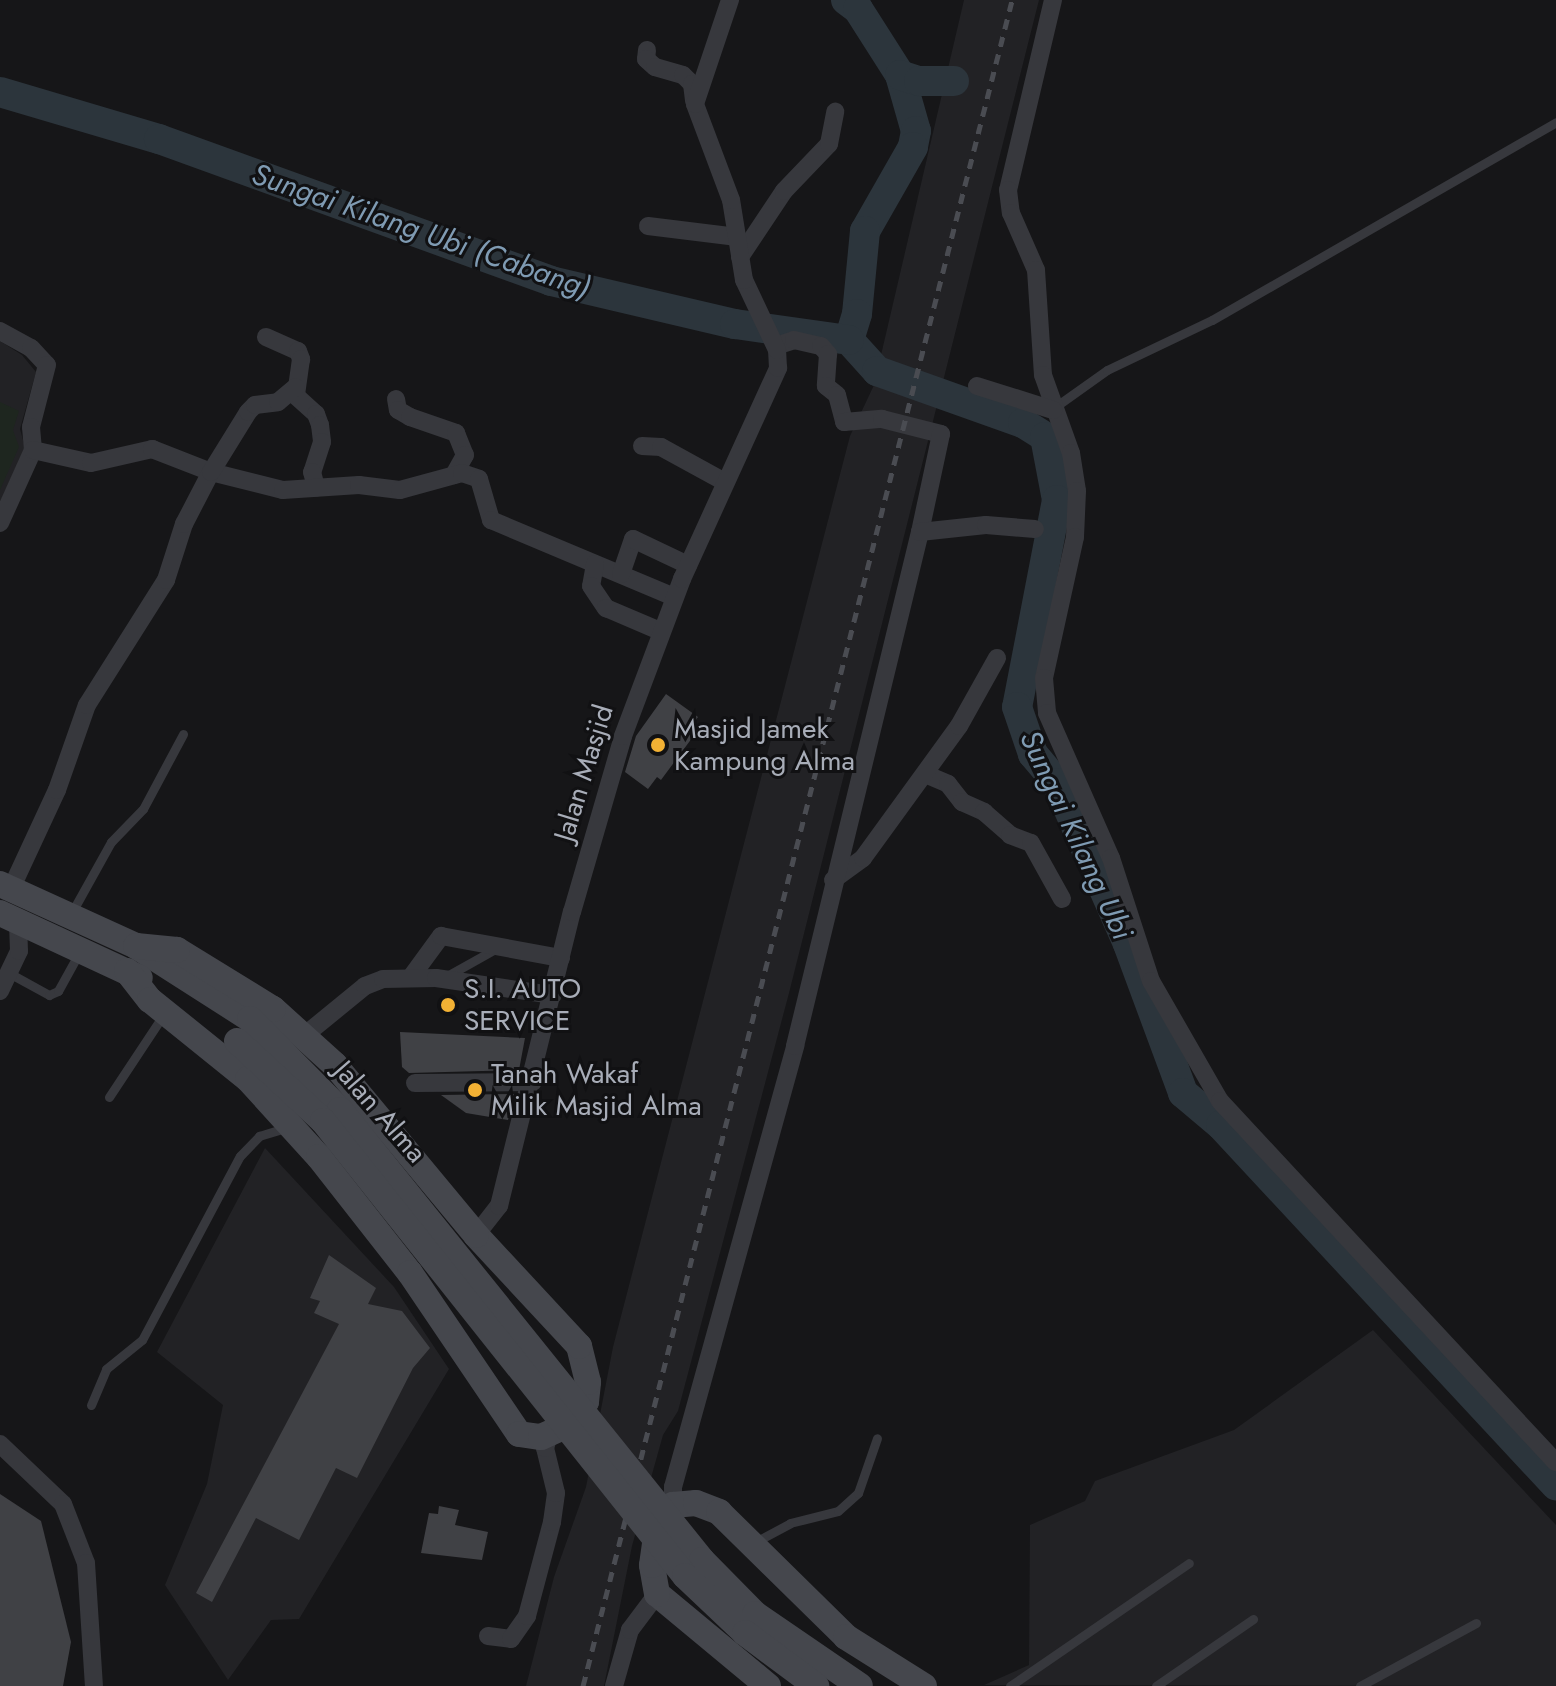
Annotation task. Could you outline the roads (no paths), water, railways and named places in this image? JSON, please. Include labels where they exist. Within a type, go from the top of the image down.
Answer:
[{"type":"main road","name":"Jalan Alma","points":[[6,887],[136,946],[340,1110],[630,1477],[755,1614],[818,1662],[860,1686]]},
{"type":"main road","name":"Jalan Alma","points":[[9,917],[127,971],[244,1030],[323,1121],[622,1503],[685,1576],[745,1633],[816,1686]]},
{"type":"main road","points":[[127,971],[166,1011],[210,1044],[293,1127],[410,1273],[519,1434],[549,1435],[570,1424],[586,1402],[587,1363],[579,1346],[476,1235],[409,1149],[305,1035],[177,950],[136,946]]},
{"type":"main road","points":[[768,1686],[657,1594],[652,1565],[657,1531],[673,1505],[696,1503],[719,1512],[846,1637],[924,1686]]},
{"type":"street","points":[[695,104],[730,0]]},
{"type":"street","points":[[1053,0],[1008,190],[1011,213],[1036,270],[1043,375],[1053,410],[1071,453],[1077,491],[1075,537],[1044,696],[1111,858],[1151,981],[1220,1101],[1556,1462]]},
{"type":"street","points":[[647,50],[646,59],[655,67],[683,75],[692,84],[695,104],[731,200],[740,257],[758,311],[775,343],[794,340],[821,346],[828,354],[826,386],[837,395],[844,422],[882,419],[941,434],[795,1046],[673,1487],[673,1505]]},
{"type":"street","points":[[740,257],[784,191],[829,144],[835,112]]},
{"type":"street","points":[[648,226],[737,237]]},
{"type":"street","points":[[0,331],[31,348],[47,365],[31,427],[33,450],[0,523]]},
{"type":"street","points":[[266,337],[298,351],[296,396],[316,414],[320,425],[322,442],[312,472],[316,487]]},
{"type":"street","name":"Jalan Masjid","points":[[476,1235],[499,1206],[605,792],[660,631],[778,368],[775,343]]},
{"type":"street","points":[[977,386],[1053,410]]},
{"type":"street","points":[[6,887],[57,790],[87,705],[166,580],[184,524],[211,472],[255,405],[278,402],[296,387]]},
{"type":"street","points":[[396,399],[398,410],[410,417],[456,433],[465,455],[454,475]]},
{"type":"street","points":[[642,446],[661,447],[725,482]]},
{"type":"street","points":[[33,450],[91,463],[152,449],[211,472],[283,490],[316,487],[400,490],[454,475],[479,479],[491,520],[674,597]]},
{"type":"street","points":[[920,532],[986,525],[1035,529]]},
{"type":"street","points":[[621,574],[633,539],[688,565]]},
{"type":"street","points":[[595,564],[591,586],[606,608],[660,631]]},
{"type":"street","points":[[833,880],[863,858],[987,683],[997,658]]},
{"type":"street","points":[[925,774],[948,784],[962,802],[984,812],[1010,835],[1031,843],[1062,899]]},
{"type":"street","points":[[0,991],[19,951],[9,917]]},
{"type":"street","points":[[411,977],[441,936],[561,958]]},
{"type":"street","points":[[305,1035],[365,986],[411,977],[441,978],[553,995]]},
{"type":"street","points":[[415,1083],[533,1082]]},
{"type":"street","points":[[488,1636],[511,1639],[527,1616],[552,1522],[556,1493],[545,1448],[549,1435]]},
{"type":"street","points":[[0,1444],[63,1504],[86,1563],[94,1686]]},
{"type":"street","points":[[614,1686],[630,1630],[657,1594]]},
{"type":"lane","points":[[1053,410],[1064,396],[1107,370],[1212,320],[1556,122]]},
{"type":"lane","points":[[70,915],[111,842],[143,809],[183,734]]},
{"type":"lane","points":[[441,978],[464,970],[499,946]]},
{"type":"lane","points":[[9,973],[49,995],[58,991],[81,950]]},
{"type":"lane","points":[[109,1097],[166,1011]]},
{"type":"lane","points":[[91,1405],[106,1369],[142,1340],[240,1156],[259,1136],[293,1127]]},
{"type":"lane","points":[[752,1544],[790,1523],[838,1511],[858,1493],[877,1438]]},
{"type":"lane","points":[[1010,1686],[1189,1563]]},
{"type":"lane","points":[[1156,1686],[1253,1619]]},
{"type":"lane","points":[[1360,1686],[1476,1623]]},
{"type":"waterway","name":"Sungai Kilang Ubi","points":[[846,0],[858,9],[900,75],[916,131],[913,147],[865,231],[857,314],[849,340],[877,371],[1023,423],[1045,437],[1057,500],[1017,707],[1033,754],[1057,783],[1128,944],[1183,1093],[1221,1125],[1556,1485]]},
{"type":"waterway","points":[[900,75],[919,81],[954,81]]},
{"type":"waterway","name":"Sungai Kilang Ubi (Cabang)","points":[[0,92],[159,139],[551,281],[735,324],[849,340]]},
{"type":"railway","points":[[583,1686],[1012,0]]},
{"type":"place","name":"Masjid Jamek Kampung Alma","points":[[658,745]]},
{"type":"place","name":"S.I. AUTO SERVICE","points":[[448,1005]]},
{"type":"place","name":"Tanah Wakaf Milik Masjid Alma","points":[[475,1090]]}]
